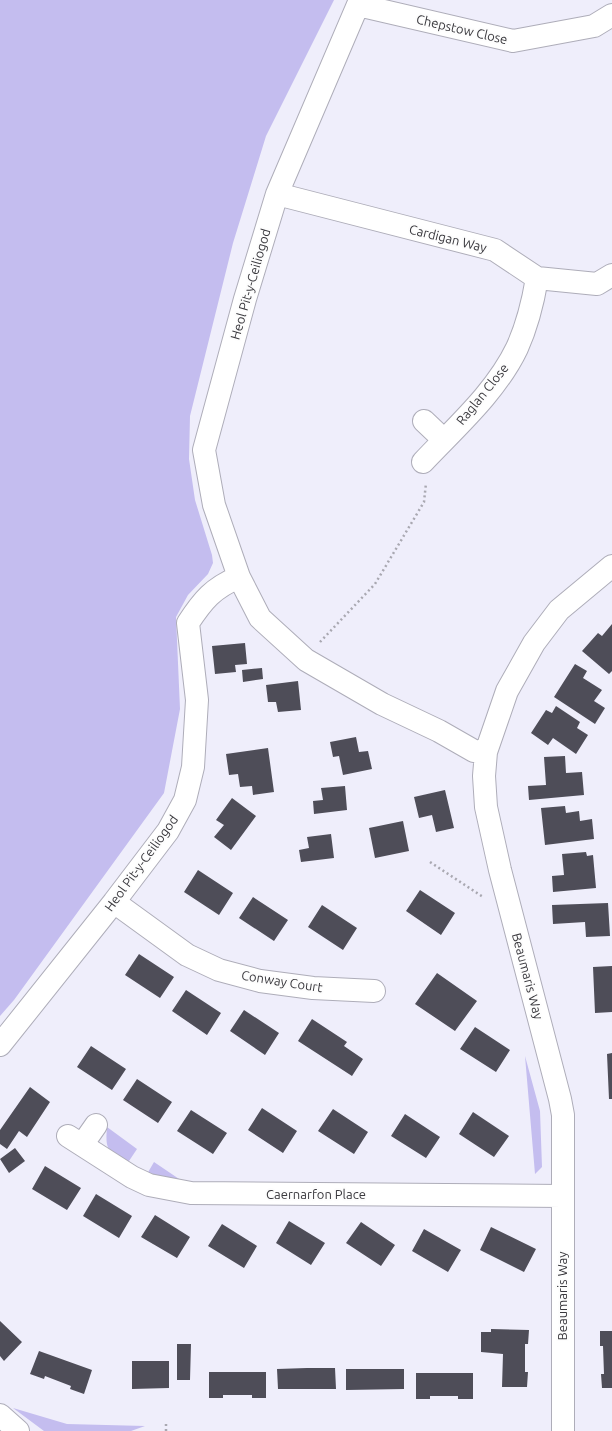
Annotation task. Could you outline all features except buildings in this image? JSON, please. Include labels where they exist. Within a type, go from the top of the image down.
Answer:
[{"type":"street","name":"Chepstow Close","points":[[359,3],[513,41],[594,26],[612,15]]},
{"type":"street","name":"Heol Pit-y-Ceiliogod","points":[[359,3],[276,194],[245,299],[204,450],[214,505],[239,577],[260,618],[306,660],[382,704],[439,731],[474,751],[486,752]]},
{"type":"street","name":"Cardigan Way","points":[[276,194],[495,250],[537,278],[597,284],[612,275]]},
{"type":"street","name":"Raglan Close","points":[[423,462],[478,404],[500,376],[516,349],[527,324],[537,278]]},
{"type":"street","points":[[424,421],[444,440]]},
{"type":"street","name":"Beaumaris Way","points":[[563,1431],[563,1115],[506,894],[486,807],[484,776],[486,752],[508,691],[534,643],[558,610],[612,566]]},
{"type":"street","name":"Heol Pit-y-Ceiliogod","points":[[0,1045],[114,902],[168,831],[185,800],[193,767],[197,700],[188,623],[202,602],[223,584],[239,577]]},
{"type":"street","name":"Conway Court","points":[[114,902],[187,955],[219,970],[260,981],[313,988],[374,991]]},
{"type":"street","name":"Caernarfon Place","points":[[96,1125],[75,1141],[132,1177],[149,1185],[191,1193],[562,1196]]},
{"type":"street","points":[[0,1415],[18,1431]]},
{"type":"path","points":[[306,660],[379,578],[424,502],[427,476],[423,462]]},
{"type":"path","points":[[430,862],[480,896],[487,898],[506,894]]},
{"type":"path","points":[[166,1422],[166,1431]]},
{"type":"shaded area","points":[[0,0],[334,0],[266,136],[233,243],[190,416],[189,459],[195,500],[212,555],[213,563],[208,574],[188,595],[176,617],[180,709],[164,793],[14,1000],[0,1016]]},
{"type":"shaded area","points":[[525,1056],[540,1111],[542,1167],[535,1174]]},
{"type":"shaded area","points":[[107,1127],[137,1149],[127,1164],[116,1156],[107,1146]]},
{"type":"shaded area","points":[[154,1162],[185,1183],[147,1174]]},
{"type":"shaded area","points":[[13,1408],[67,1424],[145,1426],[131,1431],[44,1431]]}]
